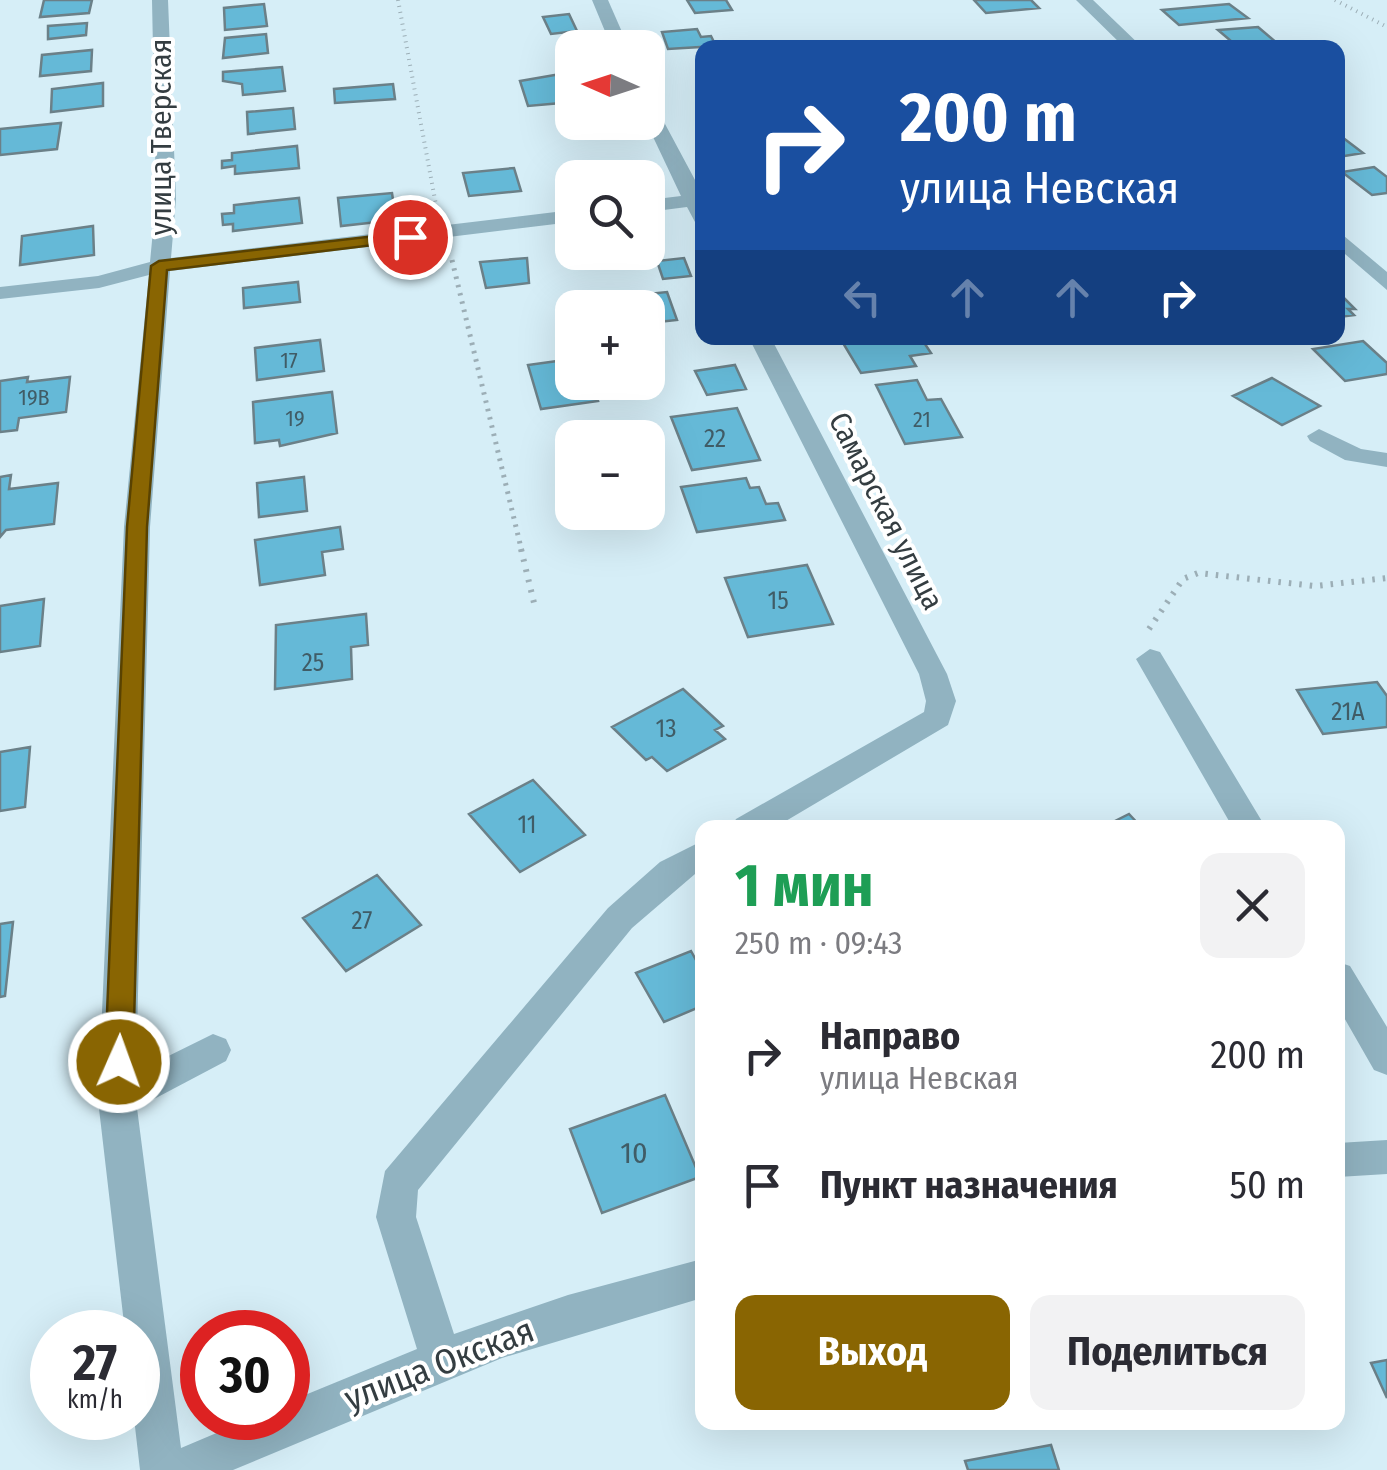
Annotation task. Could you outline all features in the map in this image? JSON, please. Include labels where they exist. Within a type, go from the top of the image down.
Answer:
[{"type":"street","name":"улица Тверская","points":[[160,0],[166,199],[137,527],[117,1100],[162,1470]]},
{"type":"street","points":[[600,0],[613,30]]},
{"type":"street","points":[[1084,0],[1127,40]]},
{"type":"street","points":[[664,140],[695,198]]},
{"type":"street","points":[[665,206],[695,206]]},
{"type":"street","points":[[0,293],[99,282],[159,266],[555,218]]},
{"type":"street","points":[[1345,244],[1387,284]]},
{"type":"street","name":"Самарская улица","points":[[761,820],[938,718],[942,701],[932,674],[764,345]]},
{"type":"street","points":[[1319,436],[1360,458],[1387,460]]},
{"type":"street","points":[[1150,659],[1245,820]]},
{"type":"street","points":[[442,1358],[396,1217],[399,1184],[620,918],[672,871],[695,857]]},
{"type":"street","points":[[1345,988],[1387,1059]]},
{"type":"street","points":[[117,1100],[213,1050]]},
{"type":"street","points":[[1345,1160],[1387,1158]]},
{"type":"street","name":"улица Окская","points":[[182,1470],[442,1358],[614,1298],[695,1280]]},
{"type":"path","points":[[398,0],[433,197],[446,233],[535,607]]},
{"type":"path","points":[[1334,0],[1387,27]]},
{"type":"path","points":[[1150,659],[1149,628],[1189,576],[1212,572],[1329,586],[1387,578]]},
{"type":"building","points":[[44,0],[92,0],[89,13],[40,17]]},
{"type":"building","points":[[687,0],[726,0],[732,10],[695,13]]},
{"type":"building","points":[[974,0],[1031,0],[1039,8],[986,13]]},
{"type":"building","points":[[264,4],[267,26],[225,30],[224,8]]},
{"type":"building","points":[[1229,4],[1248,18],[1179,25],[1162,10]]},
{"type":"building","points":[[569,14],[577,30],[555,30],[551,34],[543,17]]},
{"type":"building","points":[[87,23],[86,35],[48,39],[48,26]]},
{"type":"building","points":[[1258,27],[1273,40],[1230,40],[1218,30]]},
{"type":"building","points":[[697,29],[701,37],[711,36],[713,40],[695,40],[695,47],[668,49],[665,32]]},
{"type":"building","points":[[266,34],[268,53],[223,58],[225,38]]},
{"type":"building","points":[[92,50],[91,71],[40,76],[42,55]]},
{"type":"building","points":[[282,67],[285,91],[243,95],[242,84],[223,81],[223,72]]},
{"type":"building","points":[[555,75],[555,104],[528,106],[520,81]]},
{"type":"building","points":[[103,83],[103,106],[51,112],[52,89]]},
{"type":"building","points":[[393,84],[395,99],[335,103],[334,89]]},
{"type":"building","points":[[293,108],[295,129],[248,134],[247,112]]},
{"type":"building","points":[[61,123],[57,149],[0,155],[0,129]]},
{"type":"building","points":[[1345,139],[1363,153],[1345,156]]},
{"type":"building","points":[[297,146],[299,168],[235,174],[235,166],[222,168],[222,161],[232,160],[232,153]]},
{"type":"building","points":[[1374,167],[1387,177],[1387,193],[1372,195],[1345,172]]},
{"type":"building","points":[[514,168],[521,191],[469,196],[463,173]]},
{"type":"building","points":[[392,193],[396,220],[341,226],[338,198]]},
{"type":"building","points":[[299,198],[302,223],[233,231],[233,224],[223,225],[222,214],[234,213],[234,205]]},
{"type":"building","points":[[93,226],[94,255],[20,265],[22,236]]},
{"type":"building","points":[[527,258],[529,283],[486,288],[480,262]]},
{"type":"building","points":[[684,258],[691,276],[663,279],[660,270],[665,270],[665,260]]},
{"type":"building","points":[[298,282],[300,302],[244,308],[243,288]]},
{"type":"building","points":[[667,292],[677,320],[665,321]]},
{"type":"building","points":[[1345,299],[1355,309],[1348,309],[1354,315],[1345,316]]},
{"type":"building","points":[[320,340],[324,371],[257,380],[255,348]]},
{"type":"building","points":[[1363,341],[1387,363],[1387,374],[1345,381],[1313,349]]},
{"type":"building","points":[[844,345],[926,345],[931,353],[910,356],[916,366],[861,373]]},
{"type":"building","points":[[555,361],[555,400],[598,401],[541,409],[528,365]]},
{"type":"building","points":[[735,365],[746,389],[707,395],[695,371]]},
{"type":"building","points":[[28,377],[27,382],[70,377],[66,412],[19,418],[17,430],[0,432],[0,381]]},
{"type":"building","points":[[1272,378],[1320,406],[1282,425],[1233,396]]},
{"type":"building","points":[[917,380],[927,400],[941,399],[962,437],[905,444],[876,385]]},
{"type":"building","points":[[332,392],[337,433],[280,446],[279,440],[255,443],[253,402]]},
{"type":"building","points":[[737,408],[760,460],[692,470],[671,417]]},
{"type":"building","points":[[11,475],[9,489],[58,483],[54,524],[6,530],[0,537],[0,477]]},
{"type":"building","points":[[304,477],[307,511],[259,517],[257,483]]},
{"type":"building","points":[[746,478],[750,488],[759,487],[766,504],[778,503],[785,520],[697,532],[681,487]]},
{"type":"building","points":[[340,527],[343,549],[322,552],[325,575],[260,585],[255,540]]},
{"type":"building","points":[[807,565],[833,624],[748,637],[725,578]]},
{"type":"building","points":[[44,599],[40,646],[0,652],[0,606]]},
{"type":"building","points":[[366,614],[368,645],[351,647],[352,679],[275,689],[276,625]]},
{"type":"building","points":[[1377,682],[1387,696],[1387,727],[1323,734],[1297,690]]},
{"type":"building","points":[[683,689],[723,726],[715,730],[725,739],[667,771],[652,757],[646,760],[612,727]]},
{"type":"building","points":[[30,747],[25,807],[0,811],[0,752]]},
{"type":"building","points":[[533,780],[585,835],[520,872],[469,814]]},
{"type":"building","points":[[377,875],[421,925],[346,971],[303,918]]},
{"type":"building","points":[[13,922],[5,996],[0,997],[0,924]]},
{"type":"building","points":[[691,951],[695,958],[695,1009],[664,1022],[636,973]]},
{"type":"building","points":[[665,1095],[695,1165],[695,1179],[602,1213],[570,1129]]},
{"type":"building","points":[[1387,1360],[1387,1398],[1371,1363]]},
{"type":"building","points":[[1051,1445],[1059,1470],[968,1470],[965,1461]]},
{"type":"route","points":[[119,1062],[137,527],[159,266],[410,237]]}]
